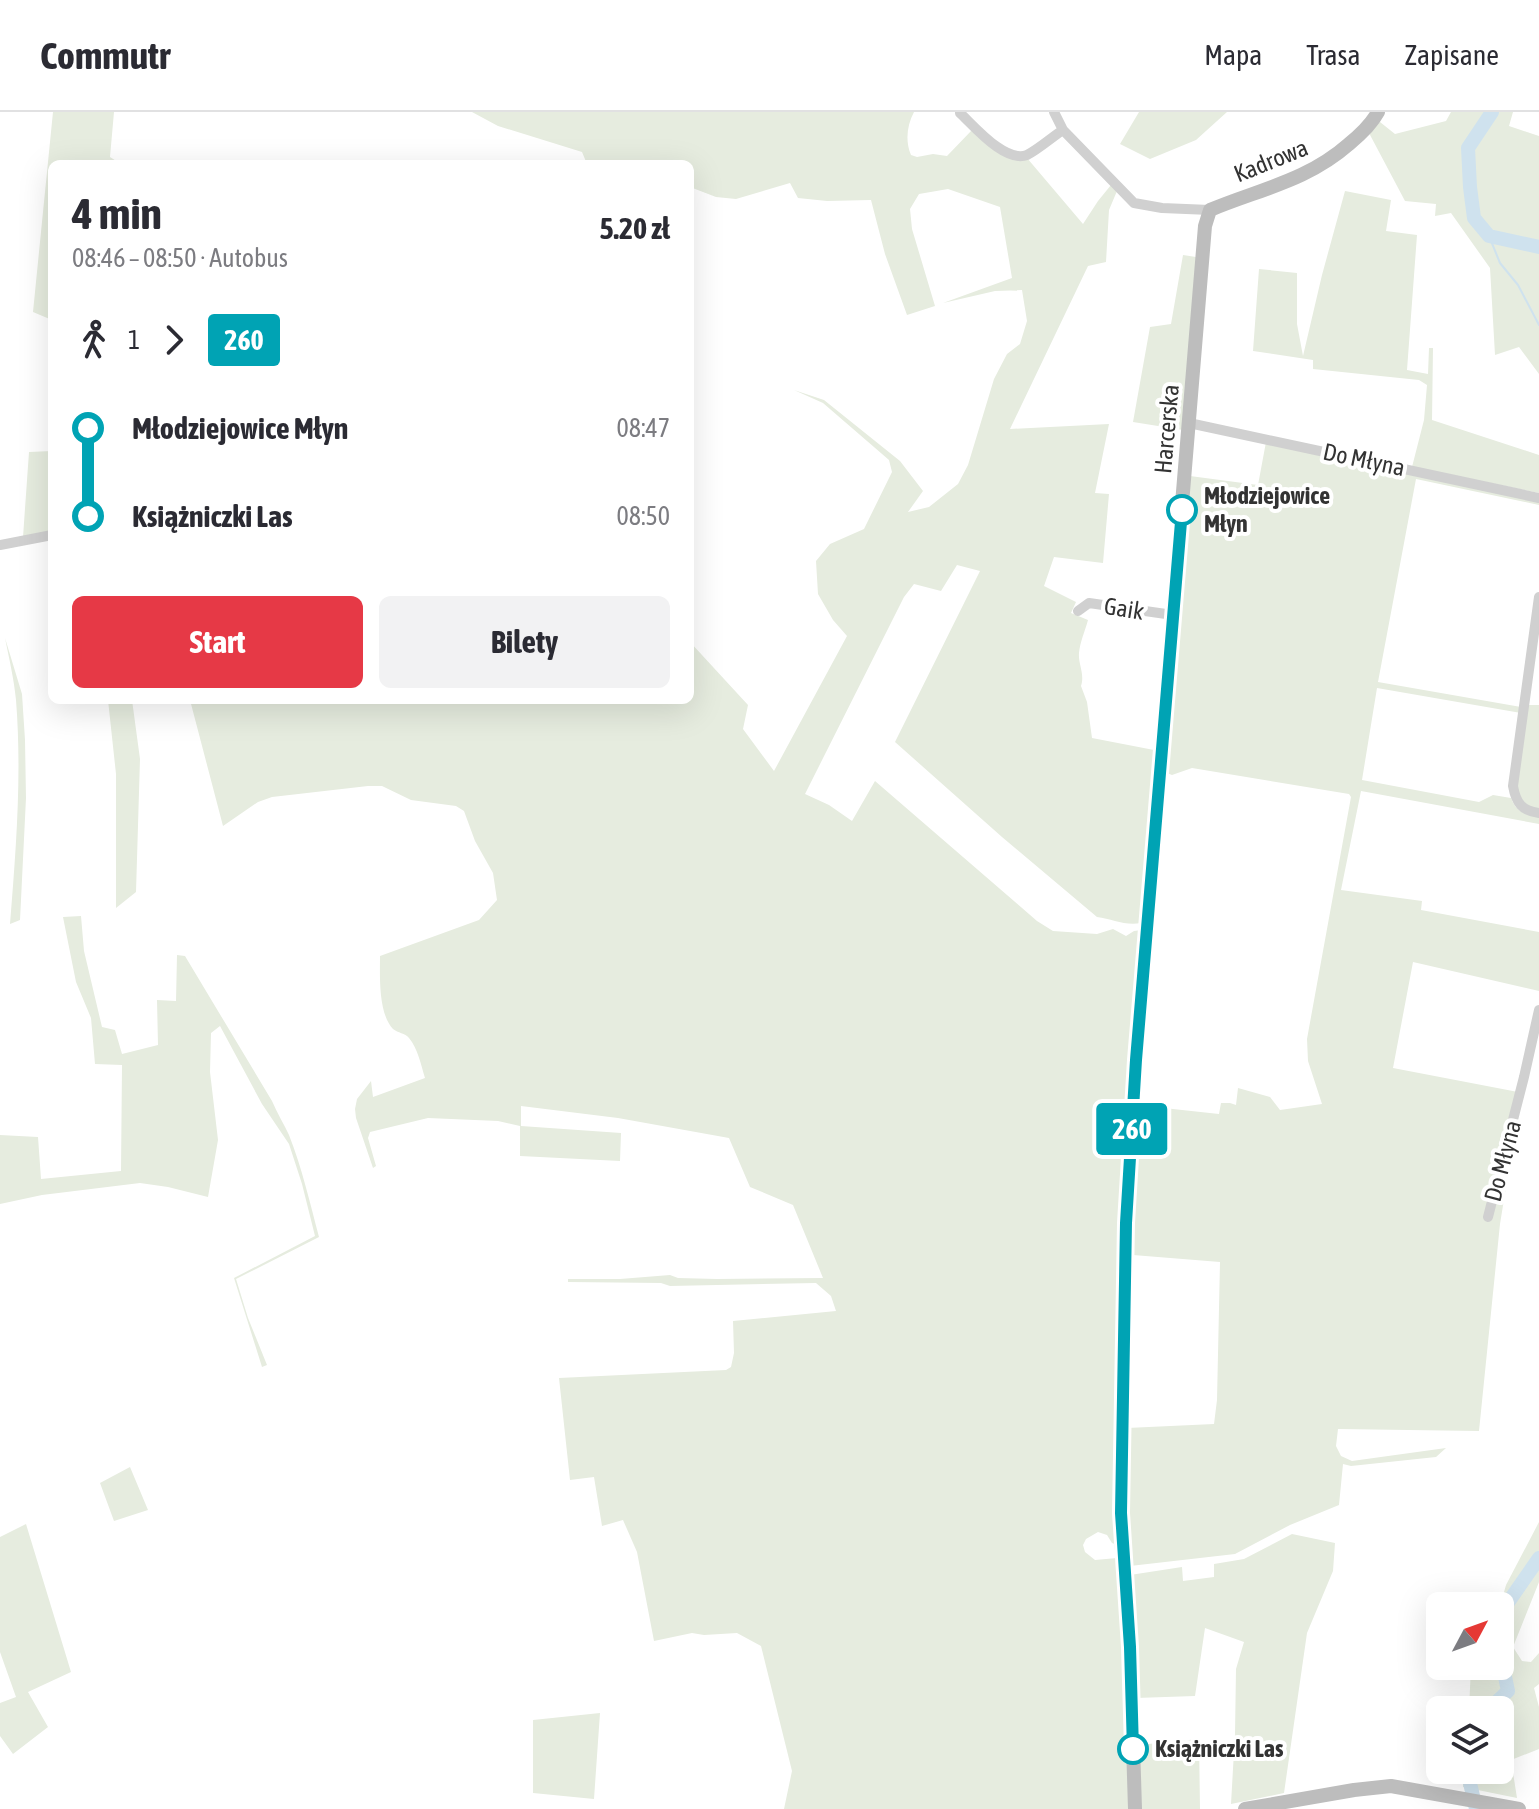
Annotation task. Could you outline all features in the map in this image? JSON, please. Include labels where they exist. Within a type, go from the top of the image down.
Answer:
[{"type":"street","points":[[1054,112],[1063,130],[1134,203],[1162,208],[1210,210]]},
{"type":"street","name":"Kadrowa","points":[[1210,210],[1278,187],[1319,167],[1362,133],[1378,112]]},
{"type":"street","points":[[960,113],[1002,151],[1012,156],[1025,155],[1063,130]]},
{"type":"street","name":"Harcerska","points":[[1135,1809],[1130,1647],[1120,1488],[1126,1223],[1136,1060],[1205,226],[1210,210]]},
{"type":"street","name":"Do Młyna","points":[[1189,423],[1539,498]]},
{"type":"street","points":[[0,545],[48,536]]},
{"type":"street","points":[[1539,597],[1513,786],[1519,805],[1539,813]]},
{"type":"street","name":"Gaik","points":[[1078,611],[1089,603],[1173,615]]},
{"type":"street","name":"Do Młyna","points":[[1488,1217],[1539,1010]]},
{"type":"street","points":[[1245,1809],[1391,1786],[1519,1809]]},
{"type":"shaded area","points":[[53,112],[114,112],[110,157],[115,160],[48,160]]},
{"type":"shaded area","points":[[472,112],[914,112],[908,133],[911,155],[947,156],[972,130],[1027,158],[1083,224],[1111,185],[1117,191],[1109,210],[1106,262],[1088,266],[1010,429],[1109,424],[1095,493],[1109,494],[1103,563],[1054,557],[1044,586],[1076,602],[1071,613],[1088,620],[1079,657],[1081,686],[1087,702],[1092,738],[1154,750],[1141,923],[1097,917],[895,742],[980,571],[957,565],[941,591],[914,584],[904,597],[805,794],[829,805],[852,821],[875,781],[1037,921],[1053,931],[1097,934],[1113,929],[1126,936],[1142,930],[1119,1204],[1115,1446],[1117,1545],[1107,1535],[1098,1532],[1086,1539],[1083,1545],[1085,1552],[1095,1560],[1117,1558],[1125,1632],[1130,1809],[784,1809],[792,1771],[761,1646],[737,1633],[692,1633],[654,1641],[637,1552],[623,1520],[602,1526],[594,1477],[570,1480],[559,1378],[726,1370],[731,1367],[734,1353],[733,1321],[836,1311],[831,1296],[816,1283],[670,1286],[661,1283],[568,1282],[568,1279],[670,1275],[717,1279],[823,1278],[793,1205],[750,1187],[729,1138],[618,1118],[521,1106],[521,1126],[621,1133],[620,1161],[520,1156],[520,1126],[498,1121],[428,1118],[370,1132],[368,1138],[376,1166],[373,1168],[356,1118],[357,1099],[371,1081],[373,1097],[425,1078],[412,1042],[393,1029],[385,1014],[380,956],[479,920],[497,900],[493,873],[475,841],[464,811],[456,806],[411,800],[382,786],[272,797],[258,802],[223,826],[191,704],[694,704],[694,646],[748,705],[743,729],[774,771],[847,636],[833,620],[818,594],[816,561],[830,544],[864,529],[892,472],[889,460],[823,403],[794,390],[824,400],[900,461],[923,491],[908,512],[929,507],[958,484],[968,465],[994,379],[1007,354],[1020,344],[1027,321],[1022,290],[995,291],[943,303],[1012,278],[1000,207],[948,189],[919,194],[910,209],[912,229],[935,306],[907,315],[885,254],[871,200],[798,198],[790,183],[736,199],[716,197],[694,189],[694,160],[585,160],[582,152],[498,126]]},
{"type":"shaded area","points":[[1139,112],[1227,112],[1196,140],[1150,159],[1120,144]]},
{"type":"shaded area","points":[[1451,112],[1513,112],[1509,126],[1539,136],[1539,374],[1519,347],[1495,355],[1490,268],[1451,213],[1435,216],[1436,204],[1405,201],[1369,133],[1380,122],[1395,134],[1446,121]]},
{"type":"shaded area","points":[[48,162],[48,318],[33,312]]},
{"type":"shaded area","points":[[1345,191],[1391,200],[1386,231],[1417,235],[1407,370],[1428,374],[1429,348],[1433,348],[1432,420],[1539,455],[1539,493],[1412,467],[1424,420],[1427,385],[1419,380],[1313,369],[1313,360],[1253,351],[1259,269],[1297,273],[1297,324],[1303,356]]},
{"type":"shaded area","points":[[1183,255],[1196,257],[1183,430],[1133,422],[1150,327],[1171,324]]},
{"type":"shaded area","points":[[1266,442],[1539,500],[1539,505],[1416,479],[1378,682],[1521,707],[1521,713],[1377,688],[1362,780],[1479,802],[1493,795],[1511,798],[1522,812],[1539,815],[1539,824],[1361,791],[1341,890],[1422,901],[1421,910],[1539,932],[1539,991],[1413,962],[1393,1068],[1518,1092],[1500,1186],[1506,1187],[1479,1431],[1338,1429],[1336,1446],[1341,1456],[1352,1461],[1446,1448],[1436,1457],[1351,1466],[1343,1464],[1339,1505],[1290,1525],[1235,1554],[1130,1566],[1127,1551],[1127,1428],[1214,1424],[1220,1262],[1133,1255],[1136,1105],[1219,1114],[1221,1103],[1236,1105],[1238,1088],[1270,1097],[1280,1110],[1322,1104],[1308,1061],[1307,1039],[1351,797],[1349,794],[1192,768],[1172,775],[1167,773],[1190,476],[1258,485]]},
{"type":"shaded area","points":[[48,451],[48,532],[23,537],[29,452]]},
{"type":"shaded area","points":[[5,638],[22,694],[25,740],[26,798],[20,920],[10,924],[16,840],[18,728]]},
{"type":"shaded area","points":[[108,704],[133,704],[140,759],[136,892],[116,908],[116,774]]},
{"type":"shaded area","points":[[1527,705],[1539,705],[1539,809],[1529,808],[1516,794]]},
{"type":"shaded area","points":[[81,916],[84,951],[102,1027],[115,1030],[122,1054],[158,1045],[157,1000],[176,1001],[177,955],[185,956],[289,1135],[319,1237],[236,1279],[267,1365],[262,1367],[234,1278],[315,1236],[289,1144],[262,1104],[220,1026],[211,1033],[210,1072],[218,1140],[208,1197],[140,1183],[42,1195],[0,1204],[0,1135],[38,1137],[41,1179],[121,1171],[122,1065],[95,1064],[91,1018],[76,982],[63,917]]},
{"type":"shaded area","points":[[130,1467],[148,1510],[114,1521],[100,1483]]},
{"type":"shaded area","points":[[1539,1522],[1539,1582],[1514,1644],[1514,1592],[1504,1592]]},
{"type":"shaded area","points":[[26,1524],[71,1672],[28,1692],[48,1727],[13,1754],[0,1736],[0,1703],[16,1697],[0,1652],[0,1537]]},
{"type":"shaded area","points":[[1292,1534],[1335,1543],[1333,1571],[1307,1633],[1284,1793],[1231,1804],[1236,1669],[1244,1642],[1205,1628],[1195,1696],[1136,1698],[1130,1575],[1182,1567],[1183,1581],[1214,1577],[1214,1564],[1244,1559]]},
{"type":"shaded area","points":[[1514,1649],[1522,1661],[1531,1662],[1539,1653],[1539,1684],[1534,1688],[1539,1707],[1539,1749],[1514,1759],[1514,1696],[1470,1696],[1470,1680],[1514,1680]]},
{"type":"shaded area","points":[[600,1713],[594,1799],[533,1793],[533,1720]]},
{"type":"shaded area","points":[[1199,1739],[1200,1809],[1141,1809],[1138,1745]]},
{"type":"shaded area","points":[[1514,1779],[1517,1798],[1463,1787],[1463,1784],[1514,1784]]},
{"type":"waterway","points":[[1492,112],[1468,148],[1474,218],[1489,236],[1539,247]]},
{"type":"waterway","points":[[1489,236],[1500,263],[1518,285],[1539,325]]},
{"type":"waterway","points":[[1514,1594],[1539,1558]]},
{"type":"waterway","points":[[1503,1696],[1508,1691],[1506,1680]]},
{"type":"waterway","points":[[1470,1784],[1476,1809]]},
{"type":"bus line","name":"260","points":[[1133,1749],[1120,1488],[1126,1223],[1136,1060],[1182,510]]},
{"type":"place","name":"Młodziejowice Młyn","points":[[1182,510]]},
{"type":"place","name":"Książniczki Las","points":[[1133,1749]]}]
